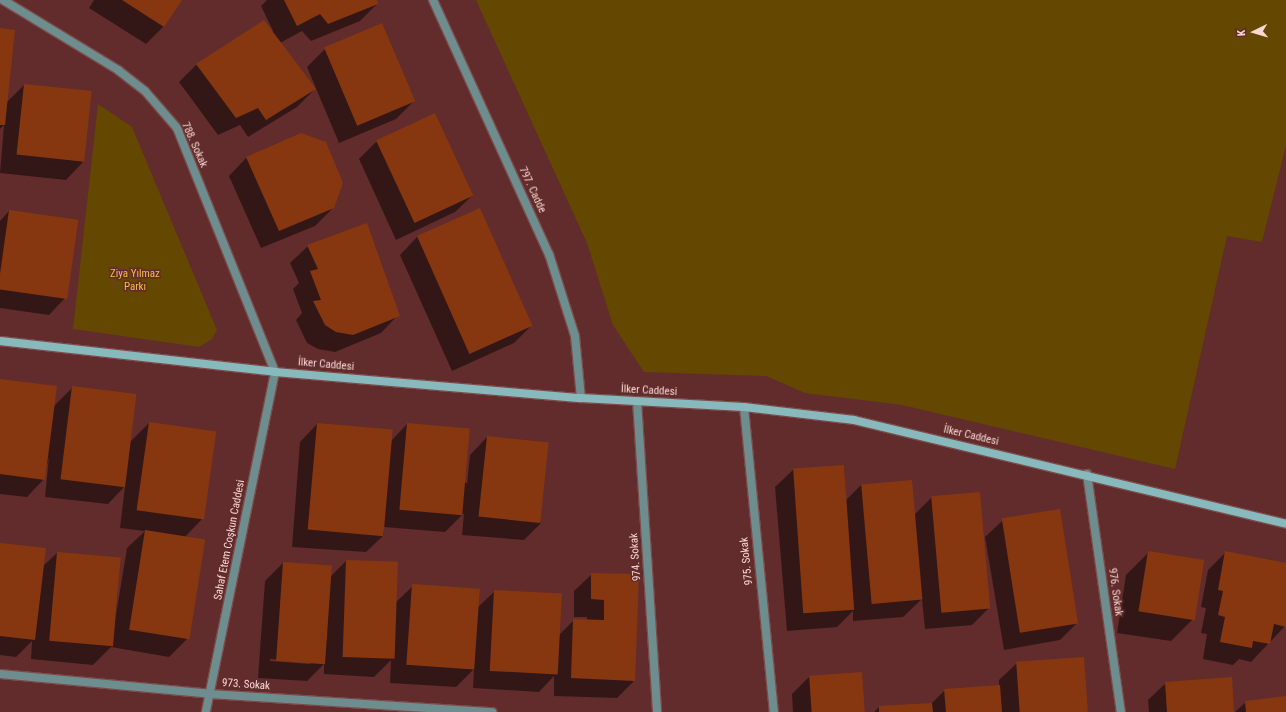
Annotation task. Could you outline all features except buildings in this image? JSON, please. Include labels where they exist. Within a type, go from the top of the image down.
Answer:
[{"type":"main road","name":"İlker Caddesi","points":[[0,341],[275,372],[580,398],[744,407],[854,420],[1087,474],[1286,524]]},
{"type":"street","name":"788. Sokak","points":[[3,0],[118,70],[145,91],[177,128],[275,372]]},
{"type":"street","name":"797. Cadde","points":[[433,0],[549,254],[575,336],[580,398]]},
{"type":"street","name":"Sahaf Etem Coşkun Caddesi","points":[[206,712],[275,372]]},
{"type":"street","name":"974. Sokak","points":[[638,401],[657,712]]},
{"type":"street","name":"975. Sokak","points":[[744,407],[774,712]]},
{"type":"street","name":"976. Sokak","points":[[1087,474],[1121,712]]},
{"type":"street","name":"973. Sokak","points":[[0,674],[210,694],[492,712]]},
{"type":"green space","points":[[476,0],[1286,0],[1286,146],[1262,242],[1227,236],[1175,469],[902,405],[805,393],[766,376],[644,372],[613,325],[587,243]]},
{"type":"green space","name":"Ziya Yılmaz Parkı","points":[[98,104],[132,127],[217,330],[212,339],[199,347],[73,329]]}]
